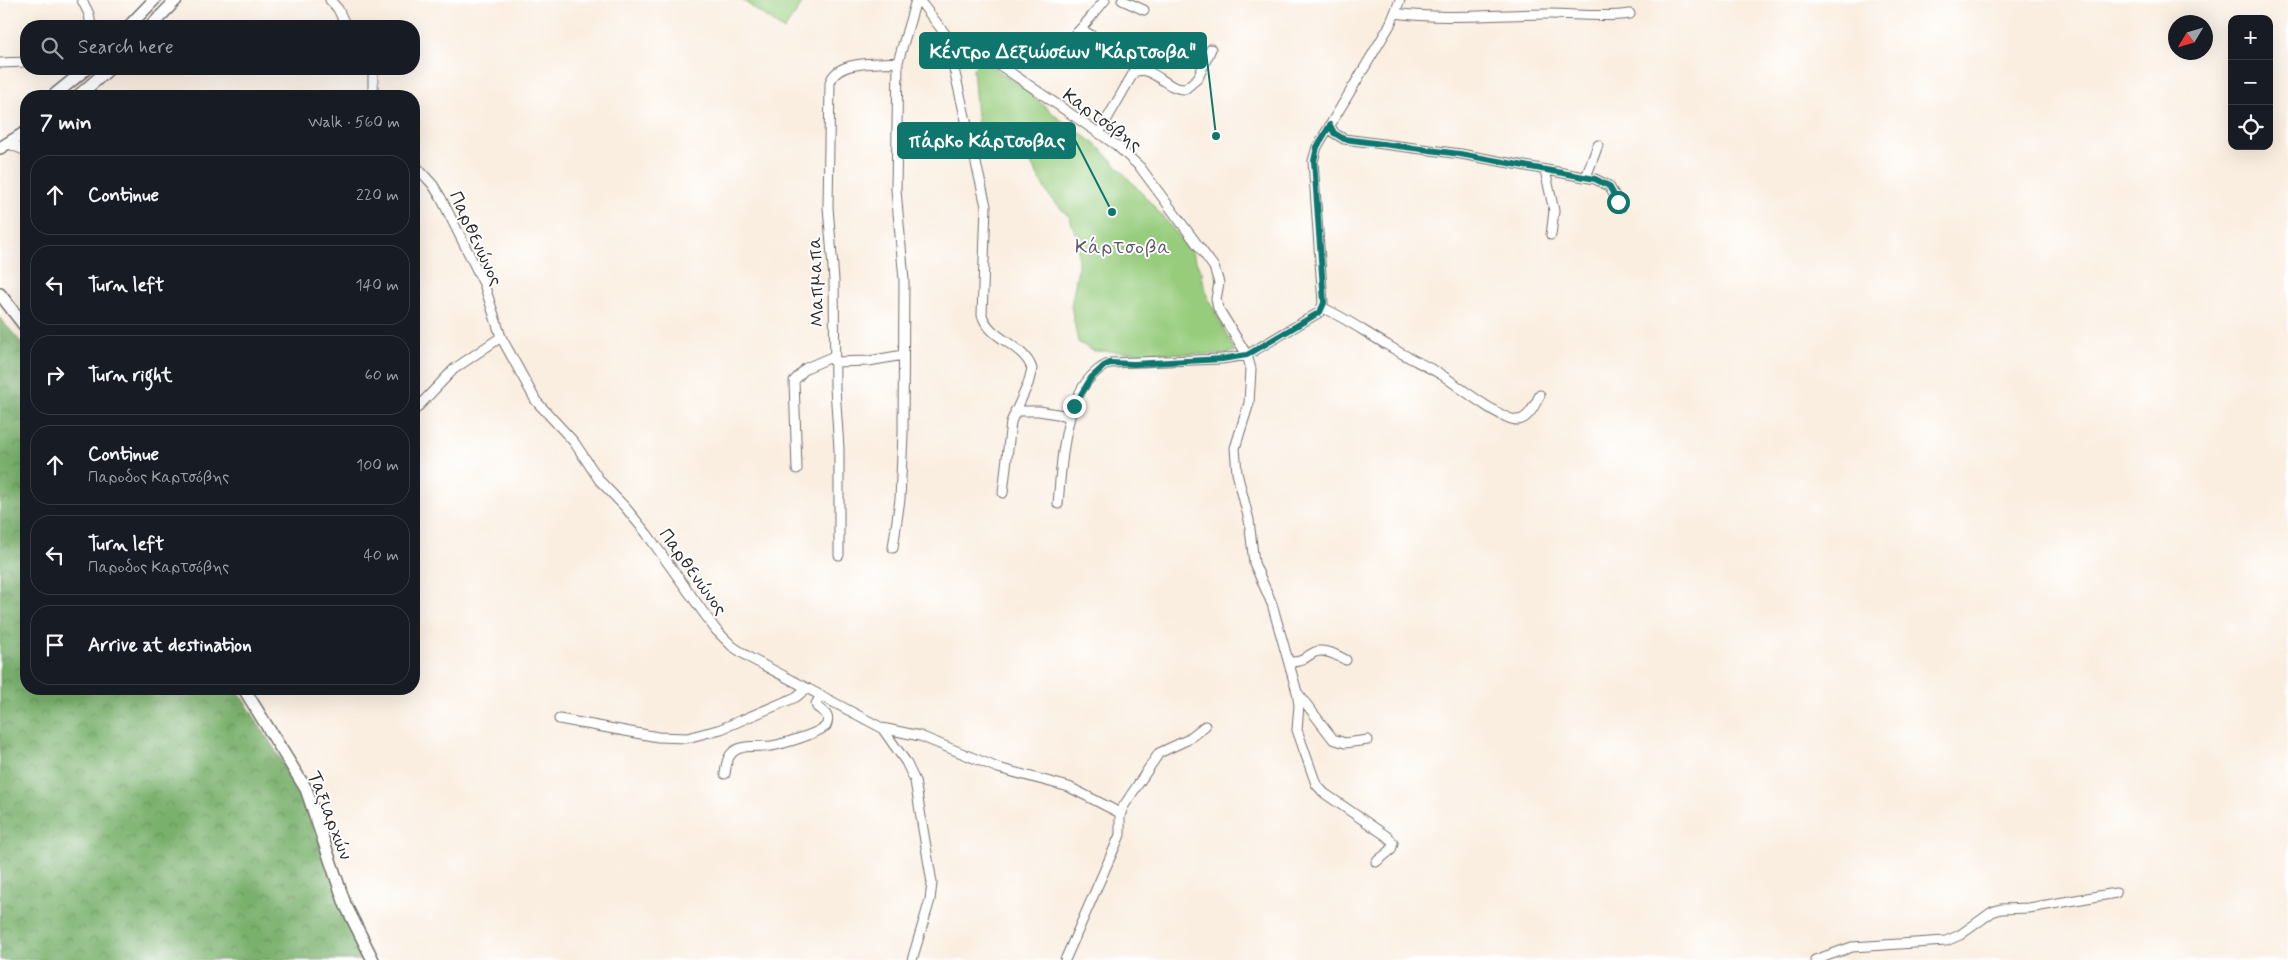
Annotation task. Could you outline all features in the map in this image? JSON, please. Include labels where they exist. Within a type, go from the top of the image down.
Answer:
[{"type":"street","points":[[82,0],[90,20]]},
{"type":"street","points":[[135,20],[154,0]]},
{"type":"street","points":[[157,20],[176,0]]},
{"type":"street","points":[[330,0],[338,9],[343,20]]},
{"type":"street","points":[[893,548],[900,499],[903,442],[904,280],[896,190],[898,62],[918,0]]},
{"type":"street","name":"Καρτσόβης","points":[[918,0],[946,35],[956,43],[1004,68],[1116,145],[1140,167],[1150,184],[1214,267],[1219,283],[1216,299],[1218,308],[1247,355]]},
{"type":"street","points":[[1004,68],[1021,57],[1053,50],[1081,28],[1105,0]]},
{"type":"street","points":[[1058,504],[1069,416],[1084,387],[1098,370],[1110,363],[1134,364],[1222,359],[1247,355],[1316,315],[1322,308],[1314,161],[1317,147],[1395,13],[1400,0]]},
{"type":"street","points":[[1127,1],[1144,10]]},
{"type":"street","points":[[1395,13],[1477,18],[1521,14],[1618,16],[1630,14]]},
{"type":"street","points":[[1081,28],[1111,47],[1138,70]]},
{"type":"street","points":[[946,35],[986,206],[982,315],[990,330],[1025,357],[1032,368],[1028,384],[1015,411],[1007,444],[1003,493]]},
{"type":"street","points":[[1099,133],[1118,101],[1128,78],[1134,72],[1144,70],[1174,87],[1190,88],[1198,78],[1211,49]]},
{"type":"street","points":[[0,64],[20,62]]},
{"type":"street","name":"Μαπμαπα","points":[[839,555],[839,450],[834,359],[834,280],[828,207],[830,84],[834,76],[846,68],[898,62]]},
{"type":"street","points":[[60,90],[79,75]]},
{"type":"street","points":[[85,90],[102,75]]},
{"type":"street","points":[[373,75],[373,90]]},
{"type":"street","points":[[1330,125],[1334,133],[1344,139],[1460,154],[1595,179],[1609,186],[1621,206]]},
{"type":"street","points":[[3,145],[20,128]]},
{"type":"street","points":[[3,145],[20,135]]},
{"type":"street","points":[[3,145],[20,149]]},
{"type":"street","points":[[1586,177],[1598,145]]},
{"type":"street","points":[[1545,170],[1554,211],[1552,235]]},
{"type":"street","name":"Παρθενώνος","points":[[420,171],[437,191],[459,233],[484,284],[501,337],[536,402],[574,442],[600,481],[647,534],[716,630],[743,653],[882,728],[906,762],[915,781],[932,871],[930,900],[912,960]]},
{"type":"street","points":[[0,294],[20,320]]},
{"type":"street","points":[[1322,308],[1355,324],[1386,345],[1440,374],[1510,419],[1525,417],[1540,395]]},
{"type":"street","points":[[420,405],[454,369],[501,337]]},
{"type":"street","points":[[797,469],[794,381],[806,368],[834,359],[869,361],[903,355]]},
{"type":"street","points":[[1247,355],[1251,378],[1249,402],[1235,448],[1236,473],[1249,520],[1254,563],[1272,604],[1289,662],[1299,705],[1297,730],[1316,784],[1324,793],[1388,837],[1393,843],[1391,850],[1376,862]]},
{"type":"street","points":[[1015,411],[1039,410],[1069,416]]},
{"type":"street","points":[[1289,662],[1304,661],[1314,652],[1322,651],[1346,660]]},
{"type":"street","points":[[559,719],[650,736],[687,738],[721,729],[796,697],[807,688]]},
{"type":"street","points":[[1297,692],[1333,739],[1345,743],[1368,740]]},
{"type":"street","name":"Ταξιαρχών","points":[[248,695],[306,789],[345,904],[373,960]]},
{"type":"street","points":[[725,774],[726,763],[734,751],[746,747],[773,746],[823,729],[828,720],[825,712],[817,707],[821,695]]},
{"type":"street","points":[[1065,960],[1120,835],[1120,813],[1159,753],[1187,740],[1204,726]]},
{"type":"street","points":[[882,728],[920,736],[998,768],[1069,787],[1120,813]]},
{"type":"street","points":[[1815,960],[1852,947],[1946,941],[1960,935],[1992,912],[2001,909],[2029,908],[2116,893]]},
{"type":"green space","points":[[742,0],[805,0],[784,30]]},
{"type":"green space","points":[[978,62],[994,68],[1023,87],[1058,118],[1085,136],[1104,152],[1151,203],[1190,249],[1201,271],[1209,299],[1235,351],[1223,355],[1093,351],[1078,342],[1071,306],[1078,268],[1078,242],[1070,218],[1049,196],[1029,160],[1024,156],[994,159],[986,154],[979,140],[973,69]]},
{"type":"green space","points":[[0,318],[20,341],[20,695],[241,695],[295,782],[348,913],[371,960],[0,960]]},
{"type":"place","name":"Κέντρο Δεξιώσεων \"Κάρτσοβα\"","points":[[1216,136]]},
{"type":"place","name":"πάρκο Κάρτσοβας","points":[[1112,212]]},
{"type":"district","name":"Κάρτσοβα","points":[[1123,246]]},
{"type":"route","points":[[1074,406],[1091,378],[1098,370],[1110,363],[1134,364],[1222,359],[1247,355],[1320,312],[1324,303],[1314,161],[1317,147],[1330,125],[1334,133],[1344,139],[1460,154],[1595,179],[1609,186],[1618,202]]}]
